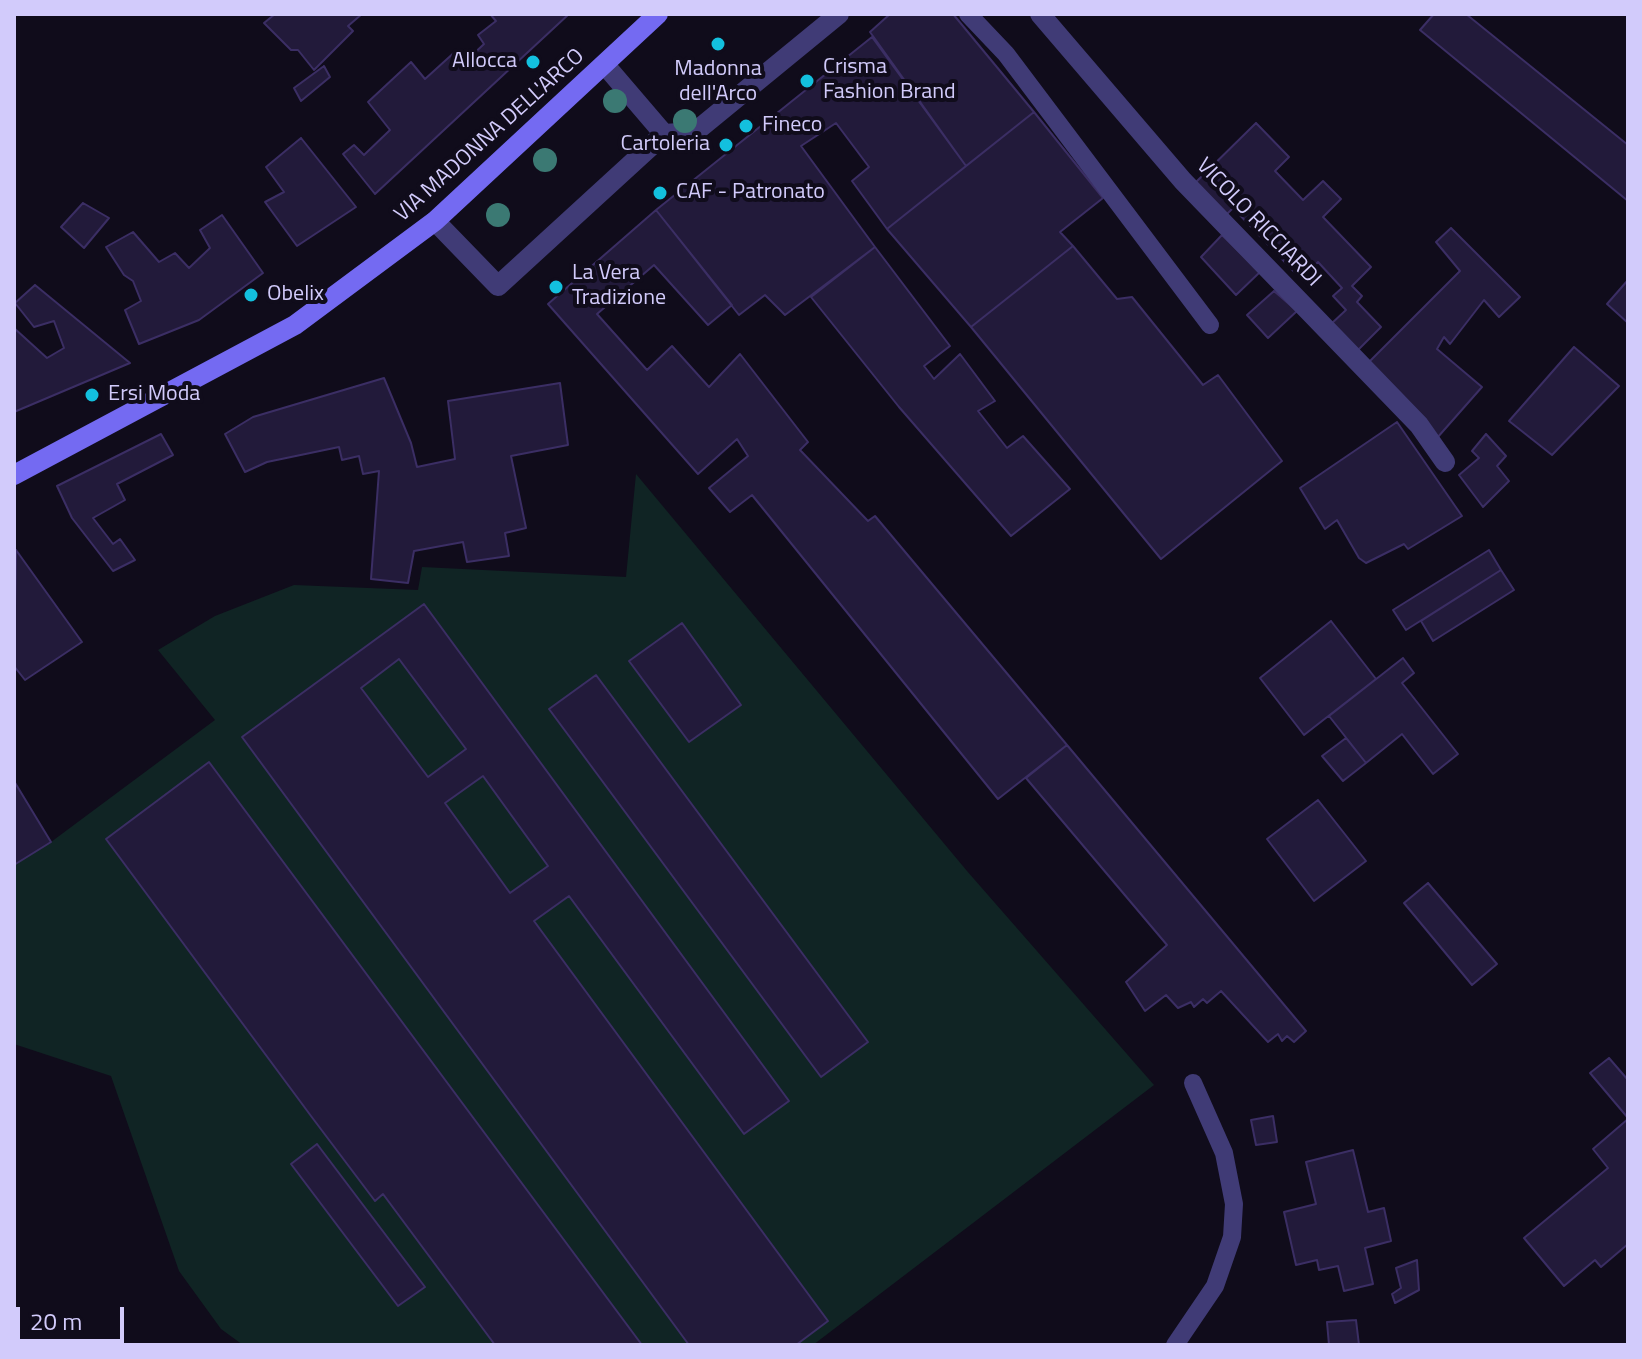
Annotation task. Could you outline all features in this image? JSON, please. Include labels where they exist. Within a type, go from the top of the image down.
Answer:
[{"type":"main road","name":"VIA MADONNA DELL'ARCO","points":[[14,475],[295,325],[435,221],[658,14]]},
{"type":"street","points":[[435,221],[498,286],[664,134],[695,132],[839,14]]},
{"type":"street","name":"VICOLO RICCIARDI","points":[[1040,14],[1183,181],[1419,425],[1445,462]]},
{"type":"street","points":[[605,65],[664,134]]},
{"type":"lane","points":[[968,14],[1006,54],[1210,325]]},
{"type":"lane","points":[[1175,1345],[1215,1286],[1232,1237],[1233,1215],[1224,1153],[1193,1083]]},
{"type":"green space","points":[[636,474],[967,871],[1154,1085],[813,1345],[243,1345],[221,1329],[179,1271],[111,1076],[14,1044],[14,865],[51,842],[215,720],[158,650],[215,616],[294,585],[418,590],[422,567],[626,577]]},
{"type":"building","points":[[275,14],[362,14],[348,26],[353,31],[314,70],[298,50],[291,50],[264,23]]},
{"type":"building","points":[[490,14],[569,14],[375,194],[343,154],[354,145],[364,155],[390,130],[368,102],[411,62],[425,79],[457,50],[467,60],[484,44],[478,35],[496,21]]},
{"type":"building","points":[[890,14],[953,14],[1034,112],[966,166],[870,32]]},
{"type":"building","points":[[1434,14],[1466,14],[1628,145],[1628,201],[1420,30]]},
{"type":"building","points":[[872,37],[966,166],[887,229],[852,181],[869,167],[836,123],[801,146],[875,247],[785,315],[765,295],[739,315],[656,210]]},
{"type":"building","points":[[324,66],[330,77],[301,101],[294,88]]},
{"type":"building","points":[[1034,112],[1103,198],[1060,232],[1073,246],[971,327],[887,229]]},
{"type":"building","points":[[1256,123],[1289,157],[1275,171],[1303,200],[1323,181],[1341,199],[1323,217],[1371,267],[1352,286],[1362,296],[1357,302],[1381,327],[1357,351],[1331,324],[1346,310],[1333,296],[1342,288],[1318,262],[1301,279],[1233,208],[1226,215],[1195,183]]},
{"type":"building","points":[[301,138],[356,207],[297,246],[265,202],[284,192],[266,167]]},
{"type":"building","points":[[83,203],[109,218],[84,248],[61,227]]},
{"type":"building","points":[[656,210],[732,305],[708,325],[654,265],[597,314],[647,370],[672,346],[709,387],[740,354],[808,442],[800,450],[868,521],[875,516],[1067,745],[998,799],[752,495],[730,512],[709,488],[748,456],[737,439],[698,474],[548,304]]},
{"type":"building","points":[[222,215],[263,273],[199,320],[139,344],[125,310],[141,301],[133,281],[124,275],[106,247],[133,232],[159,262],[175,253],[189,268],[210,248],[200,230]]},
{"type":"building","points":[[1451,228],[1520,297],[1499,317],[1484,300],[1450,344],[1444,337],[1437,349],[1482,387],[1437,438],[1368,363],[1460,271],[1436,242]]},
{"type":"building","points":[[1222,235],[1260,272],[1236,295],[1201,257]]},
{"type":"building","points":[[1073,246],[1117,299],[1132,297],[1203,385],[1218,375],[1282,461],[1161,559],[971,327]]},
{"type":"building","points":[[875,247],[950,346],[924,366],[934,379],[960,354],[995,401],[978,411],[1007,448],[1023,436],[1070,489],[1011,536],[899,407],[811,297]]},
{"type":"building","points":[[1628,280],[1628,323],[1607,304]]},
{"type":"building","points":[[35,285],[130,363],[14,412],[14,328],[47,358],[64,348],[54,321],[34,327],[15,303]]},
{"type":"building","points":[[1274,291],[1297,311],[1268,338],[1247,315]]},
{"type":"building","points":[[1574,347],[1619,386],[1552,455],[1509,421]]},
{"type":"building","points":[[384,378],[411,443],[417,467],[455,459],[448,401],[560,383],[568,445],[511,456],[526,528],[505,533],[509,556],[467,562],[463,542],[414,551],[408,583],[371,579],[379,471],[363,474],[359,456],[342,460],[339,447],[267,462],[245,472],[225,434],[253,417]]},
{"type":"building","points":[[1397,422],[1462,516],[1408,549],[1404,544],[1366,563],[1359,558],[1337,520],[1325,529],[1300,488]]},
{"type":"building","points":[[161,434],[173,455],[117,484],[125,500],[93,518],[113,544],[120,539],[135,560],[113,571],[72,518],[57,486]]},
{"type":"building","points":[[1486,434],[1506,456],[1497,466],[1509,481],[1483,507],[1459,475],[1479,458],[1472,451]]},
{"type":"building","points":[[16,550],[82,642],[25,680],[14,666]]},
{"type":"building","points":[[1489,550],[1501,570],[1406,630],[1393,610]]},
{"type":"building","points":[[1501,570],[1514,590],[1433,641],[1421,621]]},
{"type":"building","points":[[424,604],[789,1101],[744,1134],[569,896],[534,921],[828,1321],[796,1345],[689,1345],[242,737]],"holes":[[[399,659],[466,749],[428,777],[361,688]],[[483,776],[548,866],[510,893],[445,803]]]},
{"type":"building","points":[[1331,621],[1376,679],[1304,735],[1260,678]]},
{"type":"building","points":[[682,623],[741,705],[689,742],[629,661]]},
{"type":"building","points":[[1403,658],[1414,673],[1402,683],[1458,754],[1433,774],[1402,734],[1366,763],[1329,716]]},
{"type":"building","points":[[596,675],[868,1042],[821,1077],[549,709]]},
{"type":"building","points":[[1346,738],[1366,763],[1343,781],[1322,756]]},
{"type":"building","points":[[1067,745],[1306,1031],[1294,1042],[1287,1036],[1282,1041],[1278,1034],[1268,1042],[1221,991],[1207,1003],[1203,999],[1194,1007],[1191,1002],[1178,1008],[1166,995],[1145,1011],[1126,982],[1167,945],[1026,778]]},
{"type":"building","points":[[209,762],[642,1345],[495,1345],[383,1194],[375,1201],[311,1116],[106,839]]},
{"type":"building","points":[[14,781],[51,842],[14,865]]},
{"type":"building","points":[[1318,800],[1366,861],[1314,901],[1267,839]]},
{"type":"building","points":[[1428,883],[1497,964],[1472,985],[1404,903]]},
{"type":"building","points":[[1609,1058],[1628,1080],[1628,1118],[1590,1073]]},
{"type":"building","points":[[1273,1116],[1277,1142],[1256,1145],[1251,1120]]},
{"type":"building","points":[[1628,1119],[1628,1244],[1601,1267],[1595,1260],[1564,1286],[1524,1238],[1608,1168],[1593,1149]]},
{"type":"building","points":[[317,1144],[425,1287],[398,1306],[291,1164]]},
{"type":"building","points":[[1353,1150],[1368,1212],[1384,1208],[1391,1241],[1365,1248],[1373,1284],[1344,1291],[1338,1266],[1319,1270],[1317,1260],[1296,1265],[1284,1212],[1316,1204],[1306,1162]]},
{"type":"building","points":[[1417,1260],[1419,1290],[1395,1303],[1392,1294],[1401,1288],[1396,1268]]},
{"type":"building","points":[[1356,1320],[1359,1345],[1329,1345],[1327,1322]]},
{"type":"place","name":"Madonna dell'Arco","points":[[718,44]]},
{"type":"place","name":"Allocca","points":[[533,62]]},
{"type":"place","name":"Crisma Fashion Brand","points":[[807,81]]},
{"type":"place","name":"Fineco","points":[[746,126]]},
{"type":"place","name":"Cartoleria","points":[[726,145]]},
{"type":"place","name":"CAF - Patronato","points":[[660,193]]},
{"type":"place","name":"La Vera Tradizione","points":[[556,287]]},
{"type":"place","name":"Obelix","points":[[251,295]]},
{"type":"place","name":"Ersi Moda","points":[[92,395]]}]
